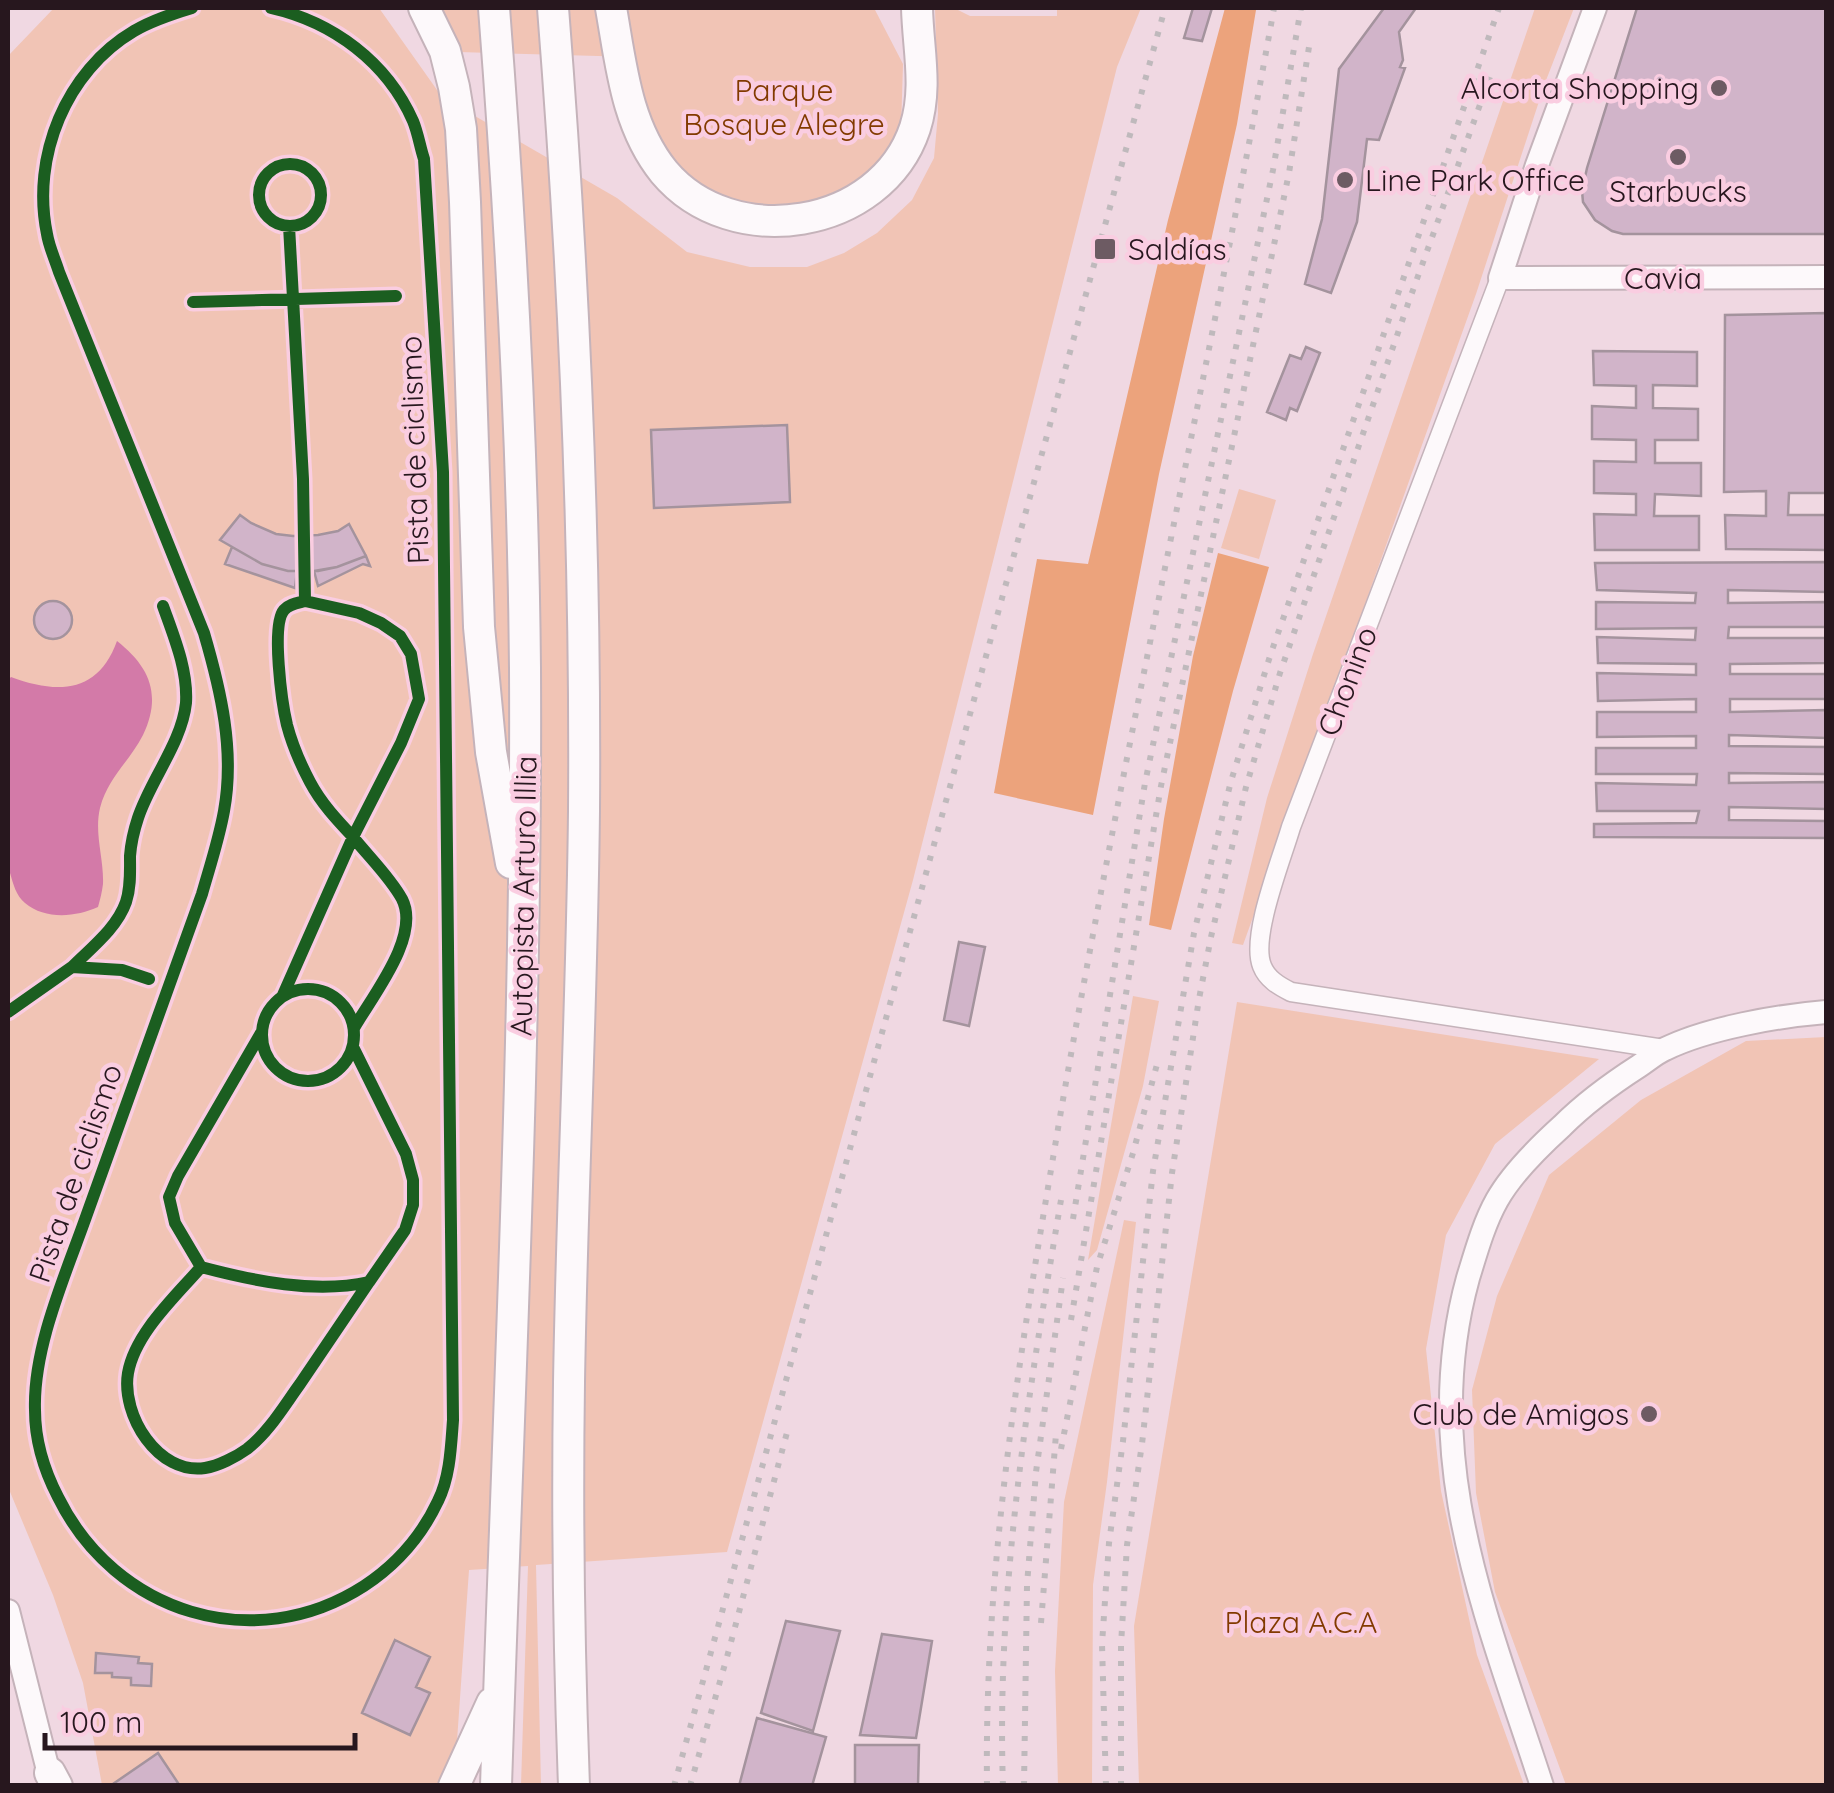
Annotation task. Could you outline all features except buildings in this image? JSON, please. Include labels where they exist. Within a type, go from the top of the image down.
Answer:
[{"type":"highway","points":[[424,8],[445,50],[460,129],[484,699],[501,817],[524,920]]},
{"type":"highway","name":"Autopista Arturo Illia","points":[[494,8],[511,232],[525,669],[520,1095],[496,1786]]},
{"type":"highway","name":"Autopista Arturo Illia","points":[[553,8],[579,418],[583,650],[584,813],[569,1387],[574,1786]]},
{"type":"highway","points":[[611,8],[627,96],[646,145],[674,183],[696,200],[736,218],[768,222],[801,219],[851,201],[887,174],[900,156],[912,136],[923,85],[917,8]]},
{"type":"highway","points":[[901,8],[920,53]]},
{"type":"highway","points":[[454,1786],[499,1686]]},
{"type":"street","name":"Chonino","points":[[1595,8],[1500,278],[1292,828],[1265,912],[1261,966],[1274,983],[1290,992],[1664,1049]]},
{"type":"street","name":"Cavia","points":[[1500,278],[1826,277]]},
{"type":"street","points":[[1542,1786],[1472,1572],[1453,1467],[1450,1377],[1458,1317],[1476,1251],[1498,1198],[1538,1148],[1592,1097],[1664,1049],[1719,1031],[1790,1015],[1826,1012]]},
{"type":"street","points":[[8,1611],[53,1781]]},
{"type":"green space","name":"Parque Bosque Alegre","points":[[54,8],[379,8],[442,97],[617,198],[687,252],[750,267],[807,267],[844,253],[877,233],[912,200],[934,158],[938,114],[935,8],[954,8],[970,16],[1057,16],[1057,8],[1141,8],[1117,67],[913,880],[727,1552],[536,1565],[541,1785],[521,1785],[528,1566],[469,1570],[456,1755],[442,1785],[102,1785],[83,1683],[53,1595],[8,1487],[8,56]]},
{"type":"green space","name":"Parque Bosque Alegre","points":[[437,8],[874,8],[903,64],[901,129],[877,174],[802,208],[726,202],[684,173],[654,131],[634,57],[458,52]]},
{"type":"green space","points":[[1535,8],[1574,8],[1243,945],[1232,943],[1267,798],[1313,654]]},
{"type":"green space","points":[[1239,489],[1276,500],[1259,559],[1221,548]]},
{"type":"green space","points":[[1133,996],[1159,1001],[1143,1086],[1097,1250],[1088,1260]]},
{"type":"green space","name":"Plaza A.C.A","points":[[1237,1002],[1599,1059],[1495,1144],[1446,1235],[1426,1349],[1441,1491],[1477,1655],[1524,1785],[1139,1785],[1134,1626]]},
{"type":"green space","name":"Club de Amigos","points":[[1826,1037],[1826,1785],[1566,1785],[1495,1592],[1476,1493],[1472,1390],[1497,1296],[1549,1175],[1641,1100],[1746,1041]]},
{"type":"green space","points":[[1124,1220],[1136,1222],[1093,1585],[1092,1785],[1058,1785],[1055,1671],[1064,1502]]},
{"type":"shaded area","points":[[1225,8],[1256,10],[1237,124],[1159,474],[1093,815],[994,793],[1037,559],[1088,564],[1168,220]]},
{"type":"shaded area","points":[[1218,553],[1269,567],[1171,930],[1149,925],[1193,656]]},
{"type":"shaded area","points":[[117,641],[145,672],[152,707],[143,735],[108,787],[100,808],[103,884],[99,904],[71,915],[42,912],[22,900],[10,873],[8,680],[11,677],[44,686],[74,685],[99,671]]},
{"type":"railway","points":[[674,1786],[1165,8]]},
{"type":"railway","points":[[987,1786],[999,1531],[1033,1278],[1112,835],[1274,8]]},
{"type":"railway","points":[[1073,1219],[1145,783],[1273,170],[1301,8]]},
{"type":"railway","points":[[1106,1786],[1102,1644],[1109,1543],[1153,1171],[1194,933],[1231,781],[1271,653],[1499,8]]},
{"type":"railway","points":[[1071,1320],[1161,786],[1289,173],[1309,47]]},
{"type":"railway","points":[[1121,1786],[1121,1645],[1127,1545],[1172,1173],[1211,937],[1246,787],[1280,673],[1490,77]]},
{"type":"railway","points":[[1061,1449],[1097,1267],[1159,1057]]},
{"type":"railway","points":[[1003,1786],[1002,1711],[1010,1563],[1027,1415],[1062,1194]]},
{"type":"railway","points":[[1024,1786],[1027,1585],[1036,1472],[1063,1278]]},
{"type":"railway","points":[[690,1786],[789,1425]]},
{"type":"railway","points":[[1041,1623],[1056,1434]]},
{"type":"cycle path","name":"Pista de ciclismo","points":[[192,8],[134,31],[89,69],[59,119],[44,175],[43,205],[52,253],[204,633],[221,699],[228,766],[222,821],[202,894],[52,1310],[39,1361],[35,1422],[48,1476],[58,1497],[83,1537],[114,1570],[151,1595],[191,1612],[234,1620],[278,1618],[322,1607],[364,1586],[387,1569],[416,1537],[442,1492],[453,1420],[443,472],[424,159],[415,126],[402,100],[373,63],[316,23],[271,8]]},
{"type":"cycle path","points":[[290,164],[312,173],[321,195],[312,217],[290,226],[268,217],[259,195],[268,173],[290,164]]},
{"type":"cycle path","points":[[289,226],[303,479],[305,601]]},
{"type":"cycle path","points":[[193,302],[396,296]]},
{"type":"cycle path","points":[[305,601],[359,613],[381,623],[400,636],[411,654],[419,699],[353,837],[314,790],[287,725],[278,631],[284,610],[305,601]]},
{"type":"cycle path","points":[[72,967],[103,937],[122,911],[129,891],[130,851],[143,804],[183,718],[185,678],[163,606]]},
{"type":"cycle path","points":[[283,995],[353,837],[397,891],[406,914],[405,930],[392,965],[354,1028]]},
{"type":"cycle path","points":[[8,1012],[72,967],[122,970],[149,979]]},
{"type":"cycle path","points":[[308,989],[326,992],[341,1002],[351,1017],[354,1035],[351,1053],[341,1068],[326,1078],[308,1081],[290,1078],[275,1068],[265,1053],[262,1035],[265,1017],[275,1002],[290,992],[308,989]]},
{"type":"cycle path","points":[[261,1033],[169,1197],[175,1223],[201,1267],[263,1281],[327,1287],[369,1282],[405,1230],[413,1205],[413,1180],[406,1154],[353,1047]]},
{"type":"cycle path","points":[[201,1267],[148,1330],[128,1373],[130,1407],[146,1439],[172,1462],[188,1468],[205,1468],[227,1461],[262,1435],[369,1282]]},
{"type":"place","name":"Alcorta Shopping","points":[[1719,88]]},
{"type":"place","name":"Starbucks","points":[[1678,157]]},
{"type":"place","name":"Line Park Office","points":[[1345,180]]},
{"type":"place","name":"Saldías","points":[[1105,249]]},
{"type":"place","name":"Club de Amigos","points":[[1649,1414]]}]
